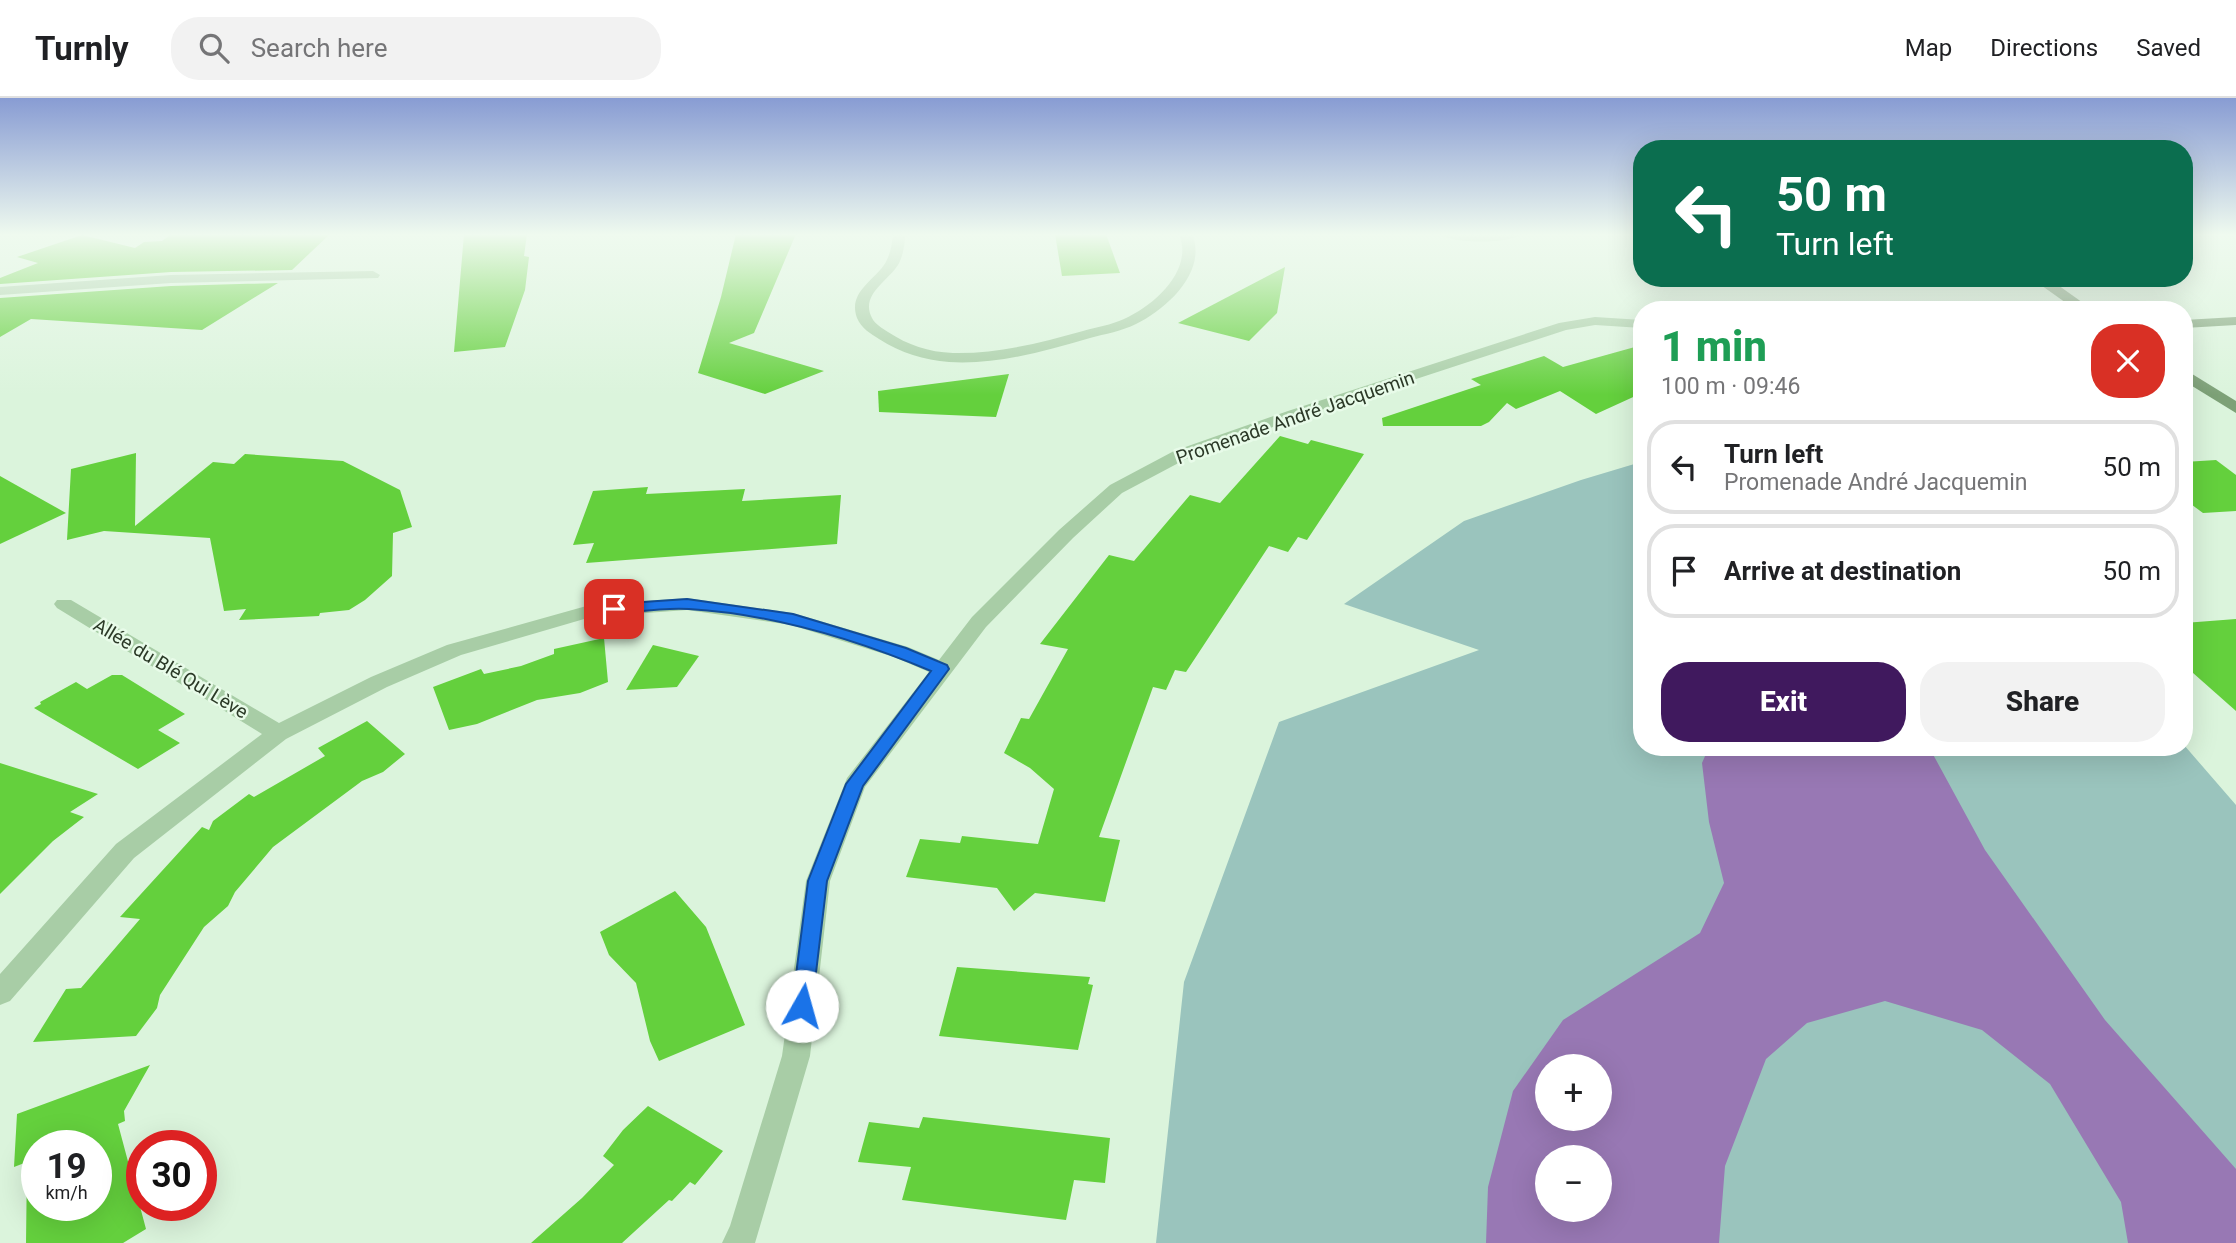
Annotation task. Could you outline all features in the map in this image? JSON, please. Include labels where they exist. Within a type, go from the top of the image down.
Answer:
[{"type":"street","points":[[0,291],[51,287]]},
{"type":"street","points":[[869,287],[860,303],[865,321],[893,345],[934,356],[981,357],[1040,348],[1132,320],[1172,287]]},
{"type":"street","points":[[2052,287],[2072,301]]},
{"type":"street","name":"Promenade André Jacquemin","points":[[738,1243],[744,1232],[796,1056],[817,881],[855,784],[979,622],[1066,534],[1116,489],[1180,455],[1294,414],[1564,327],[1595,321],[1633,323]]},
{"type":"street","points":[[2193,323],[2236,321]]},
{"type":"street","points":[[2193,380],[2236,408]]},
{"type":"street","name":"Allée du Blé Qui Lève","points":[[64,604],[278,733]]},
{"type":"street","points":[[0,993],[125,851],[278,733],[379,682],[454,650],[590,611],[687,604],[793,619],[901,652],[941,669]]},
{"type":"shaded area","points":[[1633,464],[1633,756],[2193,755],[2236,805],[2236,1243],[1156,1243],[1184,982],[1279,722],[1479,650],[1344,604],[1464,521]]},
{"type":"shaded area","points":[[1705,756],[1934,756],[1985,850],[2105,1020],[2236,1169],[2236,1243],[2128,1243],[2121,1202],[2050,1084],[1982,1030],[1885,1001],[1807,1023],[1766,1059],[1725,1166],[1719,1243],[1486,1243],[1488,1187],[1513,1091],[1535,1060],[1535,1131],[1612,1131],[1612,1054],[1539,1054],[1563,1020],[1700,933],[1724,883],[1709,822],[1702,763]]},
{"type":"building","points":[[151,287],[271,287],[202,330],[31,319],[0,337],[0,298]]},
{"type":"building","points":[[459,287],[525,287],[505,347],[454,352]]},
{"type":"building","points":[[723,287],[773,287],[754,333],[729,343],[824,371],[765,394],[698,373]]},
{"type":"building","points":[[1246,287],[1281,287],[1277,313],[1249,341],[1178,323]]},
{"type":"building","points":[[1633,348],[1633,397],[1596,414],[1560,391],[1516,409],[1507,403],[1489,422],[1481,426],[1383,426],[1382,418],[1481,385],[1471,379],[1544,356],[1563,367]]},
{"type":"building","points":[[1009,374],[996,417],[879,412],[878,391]]},
{"type":"building","points":[[1280,436],[1308,444],[1311,440],[1364,454],[1307,540],[1298,537],[1288,552],[1269,546],[1186,672],[1175,670],[1166,690],[1153,687],[1099,837],[1120,840],[1105,902],[1035,893],[1014,911],[997,888],[906,877],[920,839],[960,843],[962,836],[1038,844],[1054,789],[1030,768],[1004,753],[1021,718],[1029,719],[1068,649],[1040,644],[1109,555],[1134,561],[1190,495],[1220,503]]},
{"type":"building","points":[[136,453],[135,526],[213,462],[234,464],[245,454],[343,461],[400,490],[412,527],[393,533],[392,576],[349,610],[320,613],[319,616],[239,620],[246,609],[224,611],[210,538],[104,531],[67,540],[71,469]]},
{"type":"building","points":[[2216,460],[2236,475],[2236,511],[2203,513],[2193,506],[2193,461]]},
{"type":"building","points":[[0,476],[66,513],[0,544]]},
{"type":"building","points":[[648,487],[646,494],[745,489],[742,501],[841,495],[837,544],[586,563],[594,543],[573,545],[593,491]]},
{"type":"building","points":[[2236,619],[2236,711],[2193,673],[2193,622]]},
{"type":"building","points":[[604,638],[608,682],[580,693],[537,700],[477,724],[449,730],[433,687],[481,669],[484,674],[521,666],[554,654],[554,649]]},
{"type":"building","points":[[653,645],[699,656],[677,687],[626,690]]},
{"type":"building","points":[[112,675],[122,675],[185,714],[158,730],[180,743],[138,769],[34,708],[76,682],[87,689]]},
{"type":"building","points":[[367,721],[405,754],[383,772],[362,781],[273,847],[235,892],[228,906],[204,927],[160,995],[157,1008],[136,1036],[33,1042],[66,989],[81,988],[140,919],[120,917],[202,827],[209,830],[213,821],[249,794],[254,797],[325,756],[318,748]]},
{"type":"building","points":[[0,763],[98,794],[70,812],[84,817],[53,841],[0,894]]},
{"type":"building","points":[[675,891],[706,927],[745,1025],[659,1061],[650,1041],[636,983],[609,955],[600,932]]},
{"type":"building","points":[[957,967],[1090,977],[1088,984],[1093,985],[1078,1050],[939,1036]]},
{"type":"building","points":[[150,1065],[124,1111],[125,1121],[118,1124],[126,1154],[126,1221],[144,1221],[146,1229],[123,1243],[26,1243],[26,1221],[112,1221],[112,1130],[21,1130],[21,1164],[14,1167],[17,1114]]},
{"type":"building","points":[[648,1106],[723,1151],[695,1185],[690,1182],[672,1201],[669,1200],[622,1243],[531,1243],[582,1198],[614,1165],[603,1156],[623,1130]]},
{"type":"building","points":[[923,1117],[1110,1138],[1105,1183],[1074,1180],[1066,1220],[902,1200],[911,1167],[858,1162],[869,1122],[919,1128]]},
{"type":"route","points":[[614,609],[687,604],[793,619],[901,652],[941,669],[855,784],[817,881],[802,1006]]}]
